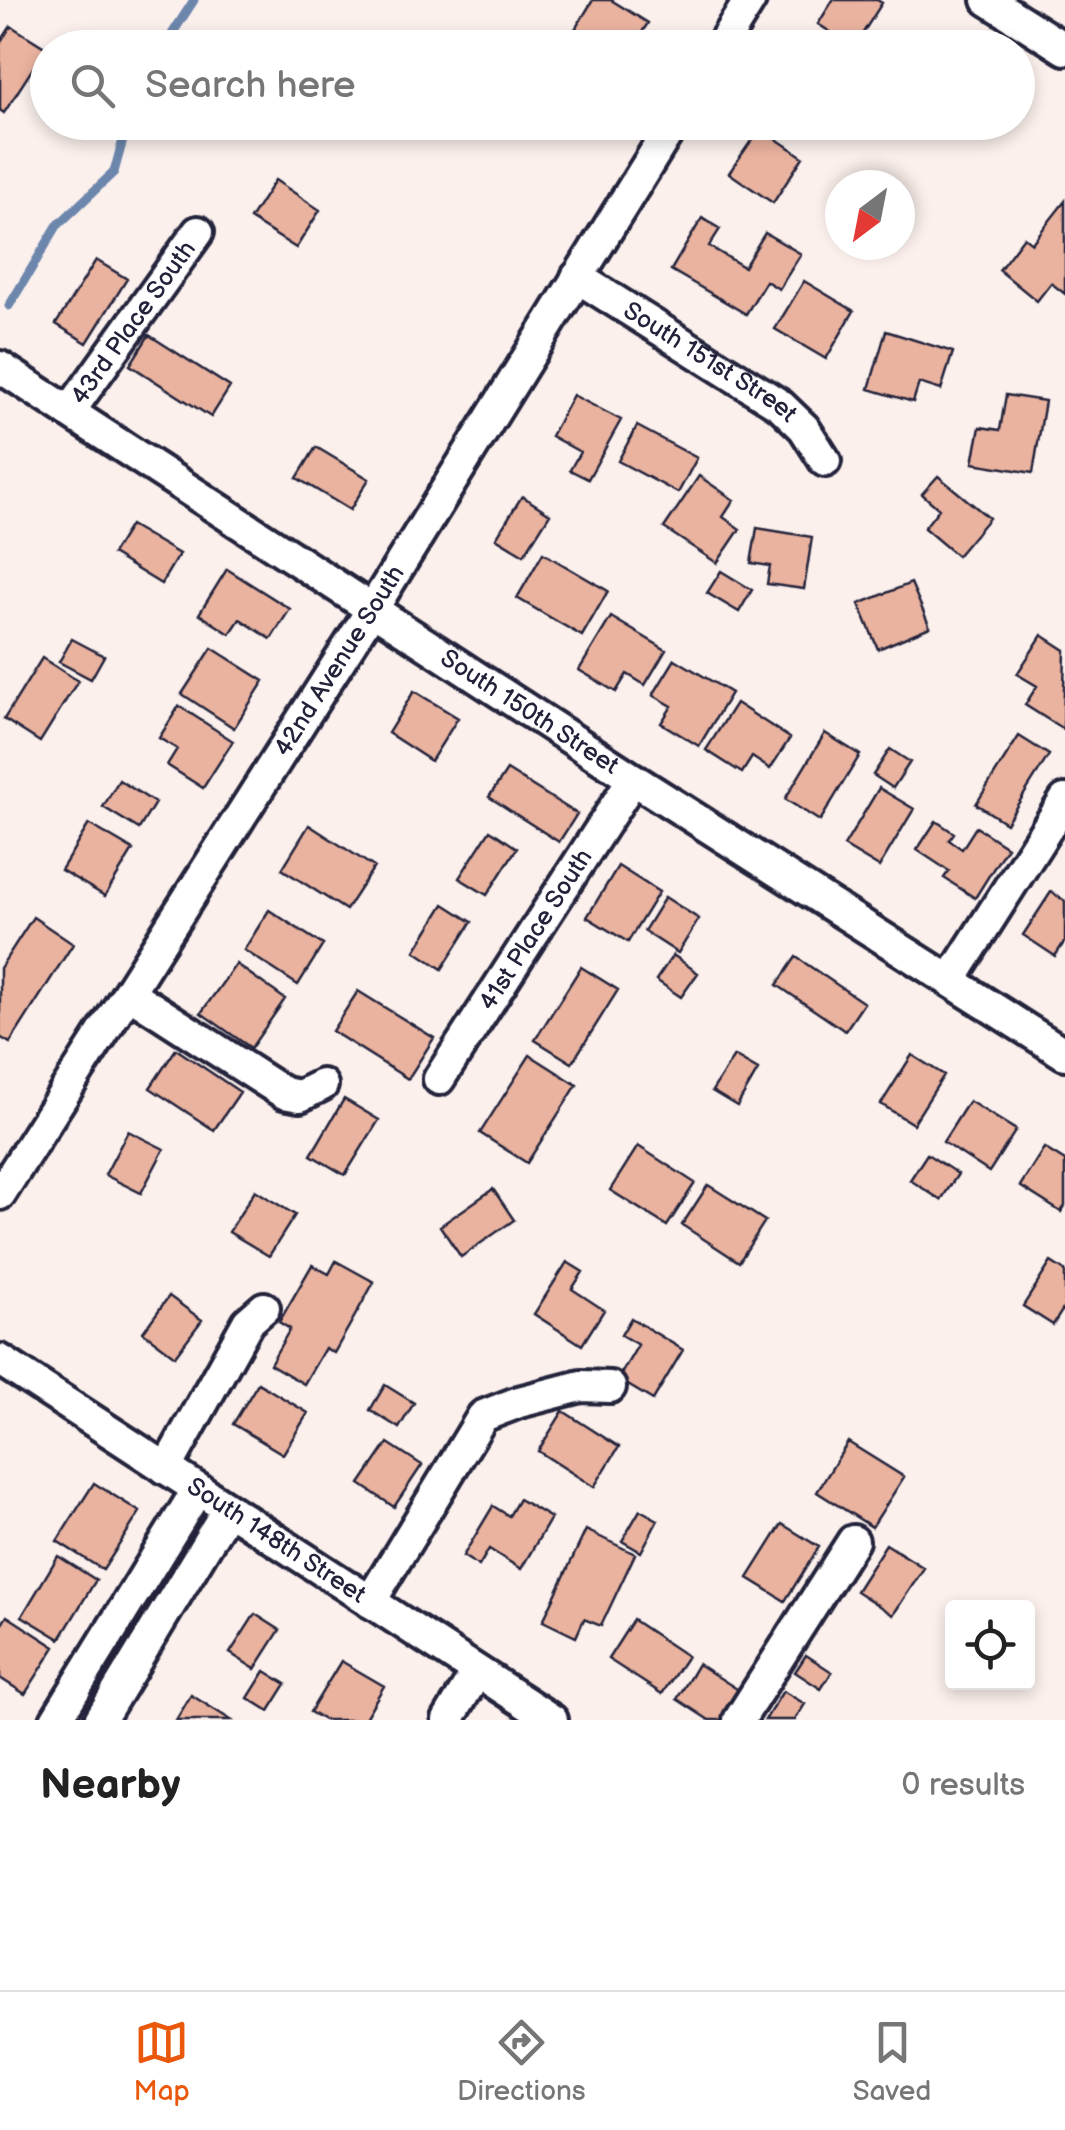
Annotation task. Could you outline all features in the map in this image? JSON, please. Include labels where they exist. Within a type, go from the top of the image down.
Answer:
[{"type":"street","points":[[731,30],[750,0]]},
{"type":"street","points":[[988,0],[1065,49]]},
{"type":"street","name":"42nd Avenue South","points":[[0,1194],[663,140]]},
{"type":"street","name":"43rd Place South","points":[[69,412],[198,232]]},
{"type":"street","name":"South 151st Street","points":[[577,278],[780,406],[804,428],[826,461]]},
{"type":"street","name":"South 150th Street","points":[[0,367],[632,779],[1065,1054]]},
{"type":"street","name":"41st Place South","points":[[438,1079],[632,779]]},
{"type":"street","points":[[951,980],[1065,800]]},
{"type":"street","points":[[129,993],[284,1093],[300,1096],[322,1085]]},
{"type":"street","points":[[166,1469],[248,1322],[264,1308]]},
{"type":"street","name":"South 148th Street","points":[[0,1360],[550,1719]]},
{"type":"street","points":[[370,1602],[484,1416],[519,1402],[581,1386],[610,1386]]},
{"type":"street","points":[[56,1720],[198,1489]]},
{"type":"street","points":[[100,1720],[228,1509]]},
{"type":"street","points":[[739,1720],[853,1540]]},
{"type":"street","points":[[448,1720],[477,1672]]},
{"type":"building","points":[[593,0],[611,0],[648,23],[644,30],[575,30]]},
{"type":"building","points":[[833,0],[882,3],[865,30],[827,30],[818,24]]},
{"type":"building","points":[[11,26],[30,38],[30,73],[4,113],[0,110],[0,43]]},
{"type":"building","points":[[752,140],[778,140],[803,157],[773,203],[729,173]]},
{"type":"building","points":[[275,180],[320,210],[296,248],[250,219]]},
{"type":"building","points":[[1065,201],[1065,294],[1051,283],[1037,301],[999,270],[1024,237],[1032,243]]},
{"type":"building","points":[[702,218],[720,229],[709,246],[744,267],[765,233],[801,254],[779,289],[766,281],[746,314],[671,270]]},
{"type":"building","points":[[96,260],[127,279],[87,343],[56,324]]},
{"type":"building","points":[[804,281],[854,311],[826,359],[775,329]]},
{"type":"building","points":[[886,331],[953,352],[941,390],[919,383],[913,402],[869,389]]},
{"type":"building","points":[[149,335],[230,387],[211,417],[130,365]]},
{"type":"building","points":[[573,395],[621,420],[588,479],[570,470],[580,452],[551,436]]},
{"type":"building","points":[[1006,395],[1045,401],[1033,473],[973,463],[980,427],[1000,430]]},
{"type":"building","points":[[637,426],[697,458],[678,493],[618,461]]},
{"type":"building","points":[[316,447],[369,479],[350,510],[297,478]]},
{"type":"building","points":[[699,476],[734,500],[723,517],[740,529],[717,563],[664,528]]},
{"type":"building","points":[[938,476],[989,518],[957,556],[924,528],[939,509],[922,494]]},
{"type":"building","points":[[522,496],[550,514],[524,555],[496,538]]},
{"type":"building","points":[[130,525],[179,554],[161,584],[112,554]]},
{"type":"building","points":[[757,528],[812,537],[804,589],[767,584],[770,566],[751,563]]},
{"type":"building","points":[[543,553],[608,591],[582,636],[517,598]]},
{"type":"building","points":[[227,569],[290,609],[271,639],[240,619],[230,634],[199,614]]},
{"type":"building","points":[[721,571],[752,590],[739,612],[707,593]]},
{"type":"building","points":[[911,583],[930,627],[878,649],[859,604]]},
{"type":"building","points":[[611,617],[666,650],[645,685],[627,674],[616,692],[579,670]]},
{"type":"building","points":[[1042,635],[1065,650],[1063,729],[1025,705],[1037,686],[1017,674]]},
{"type":"building","points":[[72,639],[104,656],[91,679],[59,662]]},
{"type":"building","points":[[212,648],[264,681],[234,728],[182,694]]},
{"type":"building","points":[[42,658],[78,681],[40,742],[4,719]]},
{"type":"building","points":[[675,659],[731,693],[699,746],[661,723],[672,706],[653,695]]},
{"type":"building","points":[[414,691],[458,718],[431,761],[388,733]]},
{"type":"building","points":[[736,703],[790,738],[770,769],[752,757],[742,773],[706,750]]},
{"type":"building","points":[[179,706],[233,741],[203,788],[167,765],[177,749],[159,738]]},
{"type":"building","points":[[825,733],[860,755],[820,821],[785,799]]},
{"type":"building","points":[[1019,736],[1049,755],[1006,823],[976,804]]},
{"type":"building","points":[[890,749],[910,762],[893,788],[873,775]]},
{"type":"building","points":[[507,770],[577,814],[559,842],[489,797]]},
{"type":"building","points":[[119,780],[155,803],[139,829],[103,807]]},
{"type":"building","points":[[879,788],[914,809],[879,867],[844,846]]},
{"type":"building","points":[[936,821],[954,833],[949,840],[962,849],[976,827],[1007,847],[975,898],[944,878],[949,871],[917,850]]},
{"type":"building","points":[[89,824],[133,850],[105,896],[61,870]]},
{"type":"building","points":[[309,825],[374,867],[346,910],[282,869]]},
{"type":"building","points":[[490,830],[517,848],[487,895],[459,878]]},
{"type":"building","points":[[618,866],[659,892],[628,942],[587,917]]},
{"type":"building","points":[[1051,892],[1065,901],[1065,941],[1055,956],[1023,935]]},
{"type":"building","points":[[665,897],[699,919],[678,953],[644,931]]},
{"type":"building","points":[[444,904],[472,922],[442,969],[415,951]]},
{"type":"building","points":[[269,910],[323,945],[298,985],[244,950]]},
{"type":"building","points":[[33,917],[73,944],[10,1043],[0,1037],[0,968]]},
{"type":"building","points":[[673,955],[698,973],[681,997],[656,980]]},
{"type":"building","points":[[796,957],[864,1003],[845,1031],[777,985]]},
{"type":"building","points":[[236,964],[285,999],[251,1048],[201,1013]]},
{"type":"building","points":[[581,967],[618,990],[572,1063],[535,1040]]},
{"type":"building","points":[[358,991],[434,1038],[408,1079],[332,1031]]},
{"type":"building","points":[[176,1049],[240,1092],[214,1130],[150,1088]]},
{"type":"building","points":[[530,1055],[577,1085],[527,1163],[480,1133]]},
{"type":"building","points":[[912,1055],[944,1075],[913,1124],[881,1104]]},
{"type":"building","points":[[734,1056],[758,1070],[737,1106],[712,1091]]},
{"type":"building","points":[[344,1099],[379,1120],[345,1175],[311,1155]]},
{"type":"building","points":[[969,1101],[1016,1130],[989,1172],[943,1142]]},
{"type":"building","points":[[128,1131],[164,1149],[141,1193],[105,1175]]},
{"type":"building","points":[[638,1146],[695,1183],[667,1226],[610,1190]]},
{"type":"building","points":[[1044,1148],[1065,1161],[1065,1206],[1061,1212],[1020,1186]]},
{"type":"building","points":[[927,1154],[958,1174],[941,1200],[910,1180]]},
{"type":"building","points":[[708,1185],[765,1221],[739,1262],[682,1225]]},
{"type":"building","points":[[493,1189],[514,1220],[461,1257],[440,1226]]},
{"type":"building","points":[[255,1190],[295,1215],[269,1256],[229,1232]]},
{"type":"building","points":[[336,1261],[374,1282],[334,1353],[325,1348],[304,1384],[270,1364],[290,1329],[279,1322],[312,1265],[329,1274]]},
{"type":"building","points":[[567,1262],[583,1272],[572,1289],[604,1310],[582,1345],[534,1314]]},
{"type":"building","points":[[1051,1262],[1065,1271],[1065,1306],[1053,1325],[1023,1306]]},
{"type":"building","points":[[169,1296],[202,1320],[175,1356],[143,1332]]},
{"type":"building","points":[[631,1318],[683,1350],[653,1400],[618,1379],[638,1345],[621,1335]]},
{"type":"building","points":[[258,1383],[308,1413],[283,1454],[233,1424]]},
{"type":"building","points":[[385,1385],[414,1403],[399,1428],[370,1410]]},
{"type":"building","points":[[563,1411],[619,1447],[594,1487],[538,1451]]},
{"type":"building","points":[[848,1442],[904,1477],[872,1527],[817,1492]]},
{"type":"building","points":[[388,1443],[422,1465],[394,1507],[360,1484]]},
{"type":"building","points":[[94,1483],[140,1512],[103,1570],[57,1541]]},
{"type":"building","points":[[519,1499],[551,1518],[521,1569],[489,1549],[479,1566],[463,1556],[493,1506],[509,1516]]},
{"type":"building","points":[[640,1510],[658,1520],[641,1552],[622,1541]]},
{"type":"building","points":[[782,1524],[819,1547],[785,1601],[748,1578]]},
{"type":"building","points":[[586,1530],[635,1554],[601,1626],[584,1619],[576,1637],[543,1621]]},
{"type":"building","points":[[886,1544],[924,1568],[893,1615],[856,1591]]},
{"type":"building","points":[[58,1556],[96,1580],[60,1639],[22,1616]]},
{"type":"building","points":[[255,1614],[280,1630],[255,1669],[230,1653]]},
{"type":"building","points":[[7,1616],[55,1647],[25,1694],[0,1678],[0,1627]]},
{"type":"building","points":[[633,1620],[687,1656],[662,1694],[608,1659]]},
{"type":"building","points":[[806,1655],[832,1672],[821,1689],[795,1672]]},
{"type":"building","points":[[341,1661],[384,1686],[364,1720],[324,1720],[310,1712]]},
{"type":"building","points":[[698,1664],[748,1696],[732,1720],[709,1720],[677,1699]]},
{"type":"building","points":[[265,1671],[286,1684],[269,1711],[248,1698]]},
{"type":"building","points":[[783,1691],[805,1704],[795,1720],[765,1720]]},
{"type":"building","points":[[191,1695],[231,1720],[176,1720]]},
{"type":"waterway","points":[[175,30],[194,0]]},
{"type":"waterway","points":[[9,306],[57,226],[114,172],[123,140]]}]
